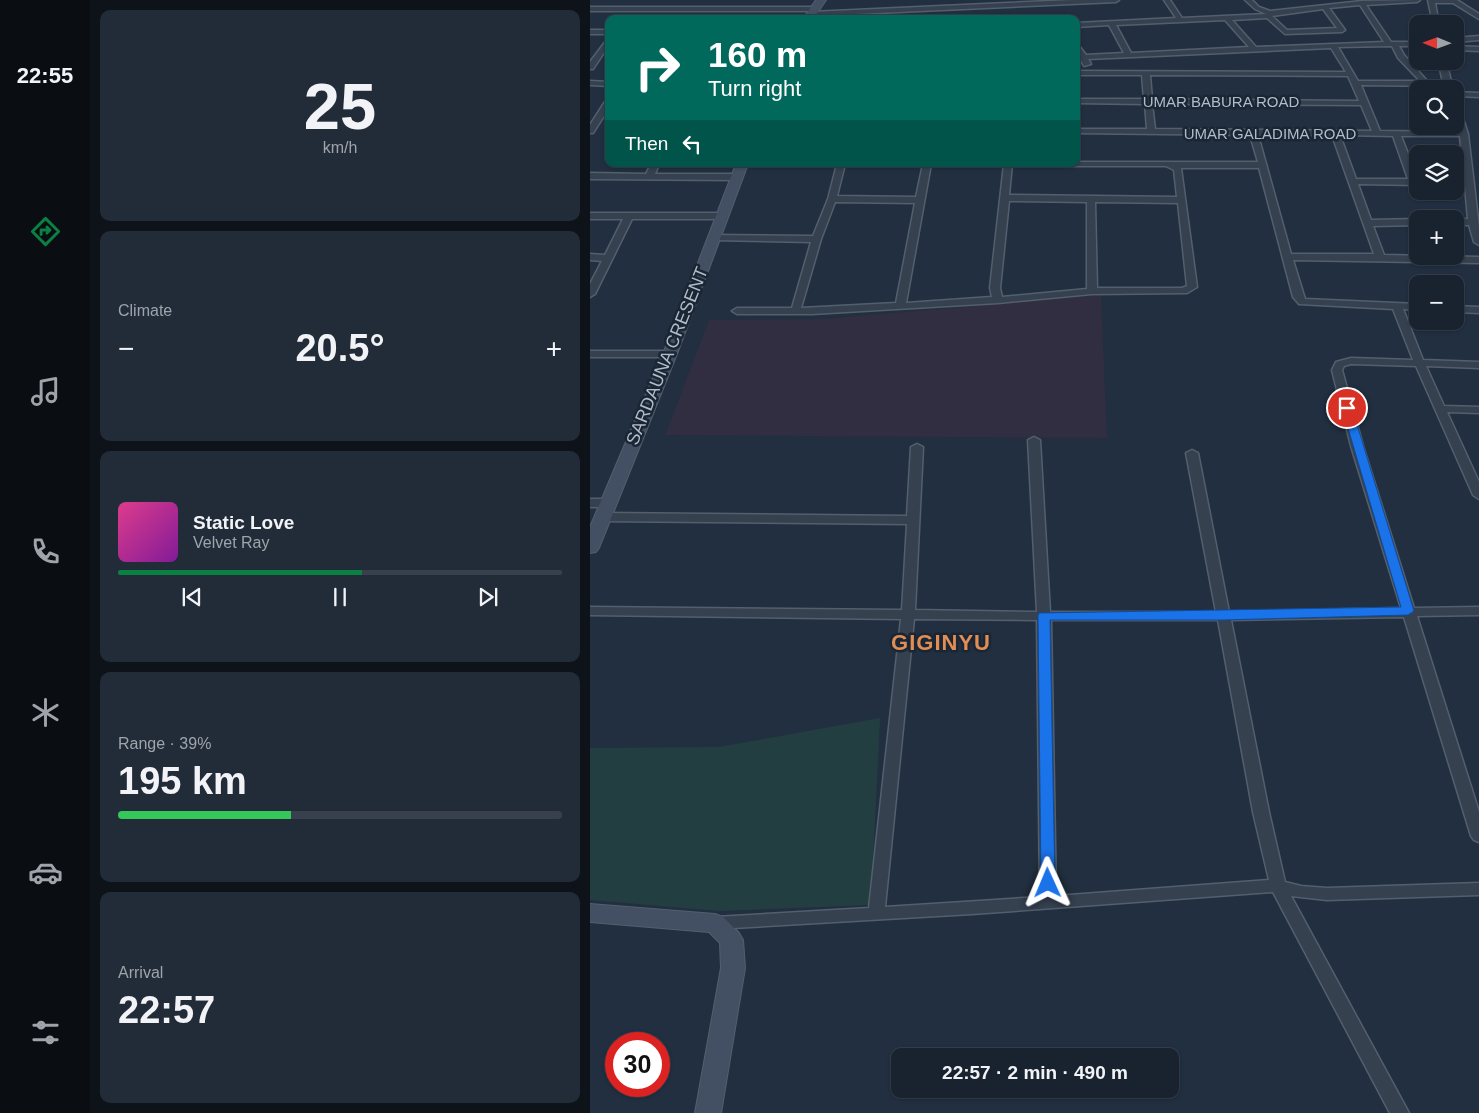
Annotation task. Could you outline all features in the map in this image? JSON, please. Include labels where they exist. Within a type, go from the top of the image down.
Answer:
[{"type":"street","points":[[601,9],[608,0]]},
{"type":"street","points":[[692,15],[701,0]]},
{"type":"street","points":[[811,14],[821,0]]},
{"type":"street","points":[[884,0],[884,11]]},
{"type":"street","points":[[590,9],[696,9],[811,14],[946,8],[985,3],[1116,0]]},
{"type":"street","points":[[1167,0],[1181,21]]},
{"type":"street","points":[[1248,0],[1269,15],[1285,32],[1342,30],[1325,7]]},
{"type":"street","points":[[1080,25],[1228,19],[1377,1],[1417,0]]},
{"type":"street","points":[[1454,0],[1479,17]]},
{"type":"street","points":[[1434,15],[1431,1],[1465,0]]},
{"type":"street","points":[[1362,3],[1401,56],[1422,80]]},
{"type":"street","points":[[945,15],[946,8]]},
{"type":"street","points":[[624,15],[628,9]]},
{"type":"street","points":[[1228,19],[1254,49]]},
{"type":"street","points":[[1112,24],[1128,54]]},
{"type":"street","points":[[590,32],[605,32]]},
{"type":"street","points":[[1464,39],[1479,38]]},
{"type":"street","points":[[590,67],[594,56],[605,44]]},
{"type":"street","points":[[1080,73],[1146,74],[1254,49],[1409,44]]},
{"type":"street","points":[[1333,45],[1356,83],[1377,134]]},
{"type":"street","points":[[1464,48],[1479,49]]},
{"type":"street","points":[[1080,50],[1090,74]]},
{"type":"street","points":[[1084,57],[1128,54],[1200,63],[1351,74]]},
{"type":"street","points":[[1146,74],[1150,133]]},
{"type":"street","points":[[1356,83],[1409,84]]},
{"type":"street","points":[[590,84],[605,84]]},
{"type":"street","points":[[1464,94],[1479,95]]},
{"type":"street","name":"UMAR BABURA ROAD","points":[[1080,101],[1365,103]]},
{"type":"street","points":[[590,131],[605,108]]},
{"type":"street","name":"UMAR GALADIMA ROAD","points":[[1080,131],[1336,135],[1409,134]]},
{"type":"street","points":[[1254,134],[1298,297],[1302,302],[1409,307]]},
{"type":"street","points":[[1396,134],[1409,167]]},
{"type":"street","points":[[1464,134],[1473,222],[1479,242]]},
{"type":"street","points":[[1336,135],[1366,223],[1380,257]]},
{"type":"street","points":[[1080,164],[1263,166]]},
{"type":"street","points":[[1468,167],[1479,164]]},
{"type":"street","points":[[737,311],[796,310],[812,312],[998,300],[1092,291],[1184,291],[1192,287],[1178,168],[1174,165]]},
{"type":"street","points":[[649,177],[654,167]]},
{"type":"street","points":[[796,310],[816,239],[832,199],[840,167]]},
{"type":"street","points":[[900,306],[926,167]]},
{"type":"street","points":[[998,300],[995,288],[1008,167]]},
{"type":"street","points":[[1468,167],[1479,172]]},
{"type":"street","points":[[590,176],[649,177],[740,170]]},
{"type":"street","name":"SARDAUNA CRESENT","points":[[590,548],[670,354],[740,170]]},
{"type":"street","points":[[1352,181],[1409,182]]},
{"type":"street","points":[[1464,183],[1470,183]]},
{"type":"street","points":[[1006,198],[1182,200]]},
{"type":"street","points":[[832,199],[920,200]]},
{"type":"street","points":[[1091,199],[1092,291]]},
{"type":"street","points":[[590,216],[722,216]]},
{"type":"street","points":[[590,294],[629,216]]},
{"type":"street","points":[[1366,223],[1409,222]]},
{"type":"street","points":[[1464,222],[1473,222]]},
{"type":"street","points":[[714,237],[816,239]]},
{"type":"street","points":[[1288,256],[1479,260]]},
{"type":"street","points":[[590,258],[607,258]]},
{"type":"street","points":[[1397,306],[1419,362],[1442,409],[1479,495]]},
{"type":"street","points":[[1464,309],[1479,310]]},
{"type":"street","points":[[590,354],[670,354]]},
{"type":"street","points":[[1479,365],[1351,361],[1340,364],[1337,370],[1357,446],[1479,836]]},
{"type":"street","points":[[1442,409],[1479,410]]},
{"type":"street","points":[[1034,440],[1044,616],[1048,902]]},
{"type":"street","points":[[876,914],[908,616],[917,447]]},
{"type":"street","points":[[1192,453],[1261,812],[1278,886],[1400,1113]]},
{"type":"street","points":[[590,503],[608,503]]},
{"type":"street","points":[[602,517],[913,520]]},
{"type":"street","points":[[590,611],[908,616],[1223,616],[1479,611]]},
{"type":"street","points":[[590,913],[715,922],[876,914],[1278,886],[1301,892],[1326,894],[1479,889]]},
{"type":"street","points":[[708,1113],[733,968],[731,940],[715,922]]},
{"type":"shaded area","points":[[1101,295],[1107,438],[665,435],[709,320],[822,319]]},
{"type":"green space","points":[[880,718],[871,905],[719,911],[590,900],[590,748],[719,747]]},
{"type":"district","name":"GIGINYU","points":[[941,642]]},
{"type":"route","points":[[1048,883],[1044,616],[1223,616],[1408,611],[1347,408]]}]
